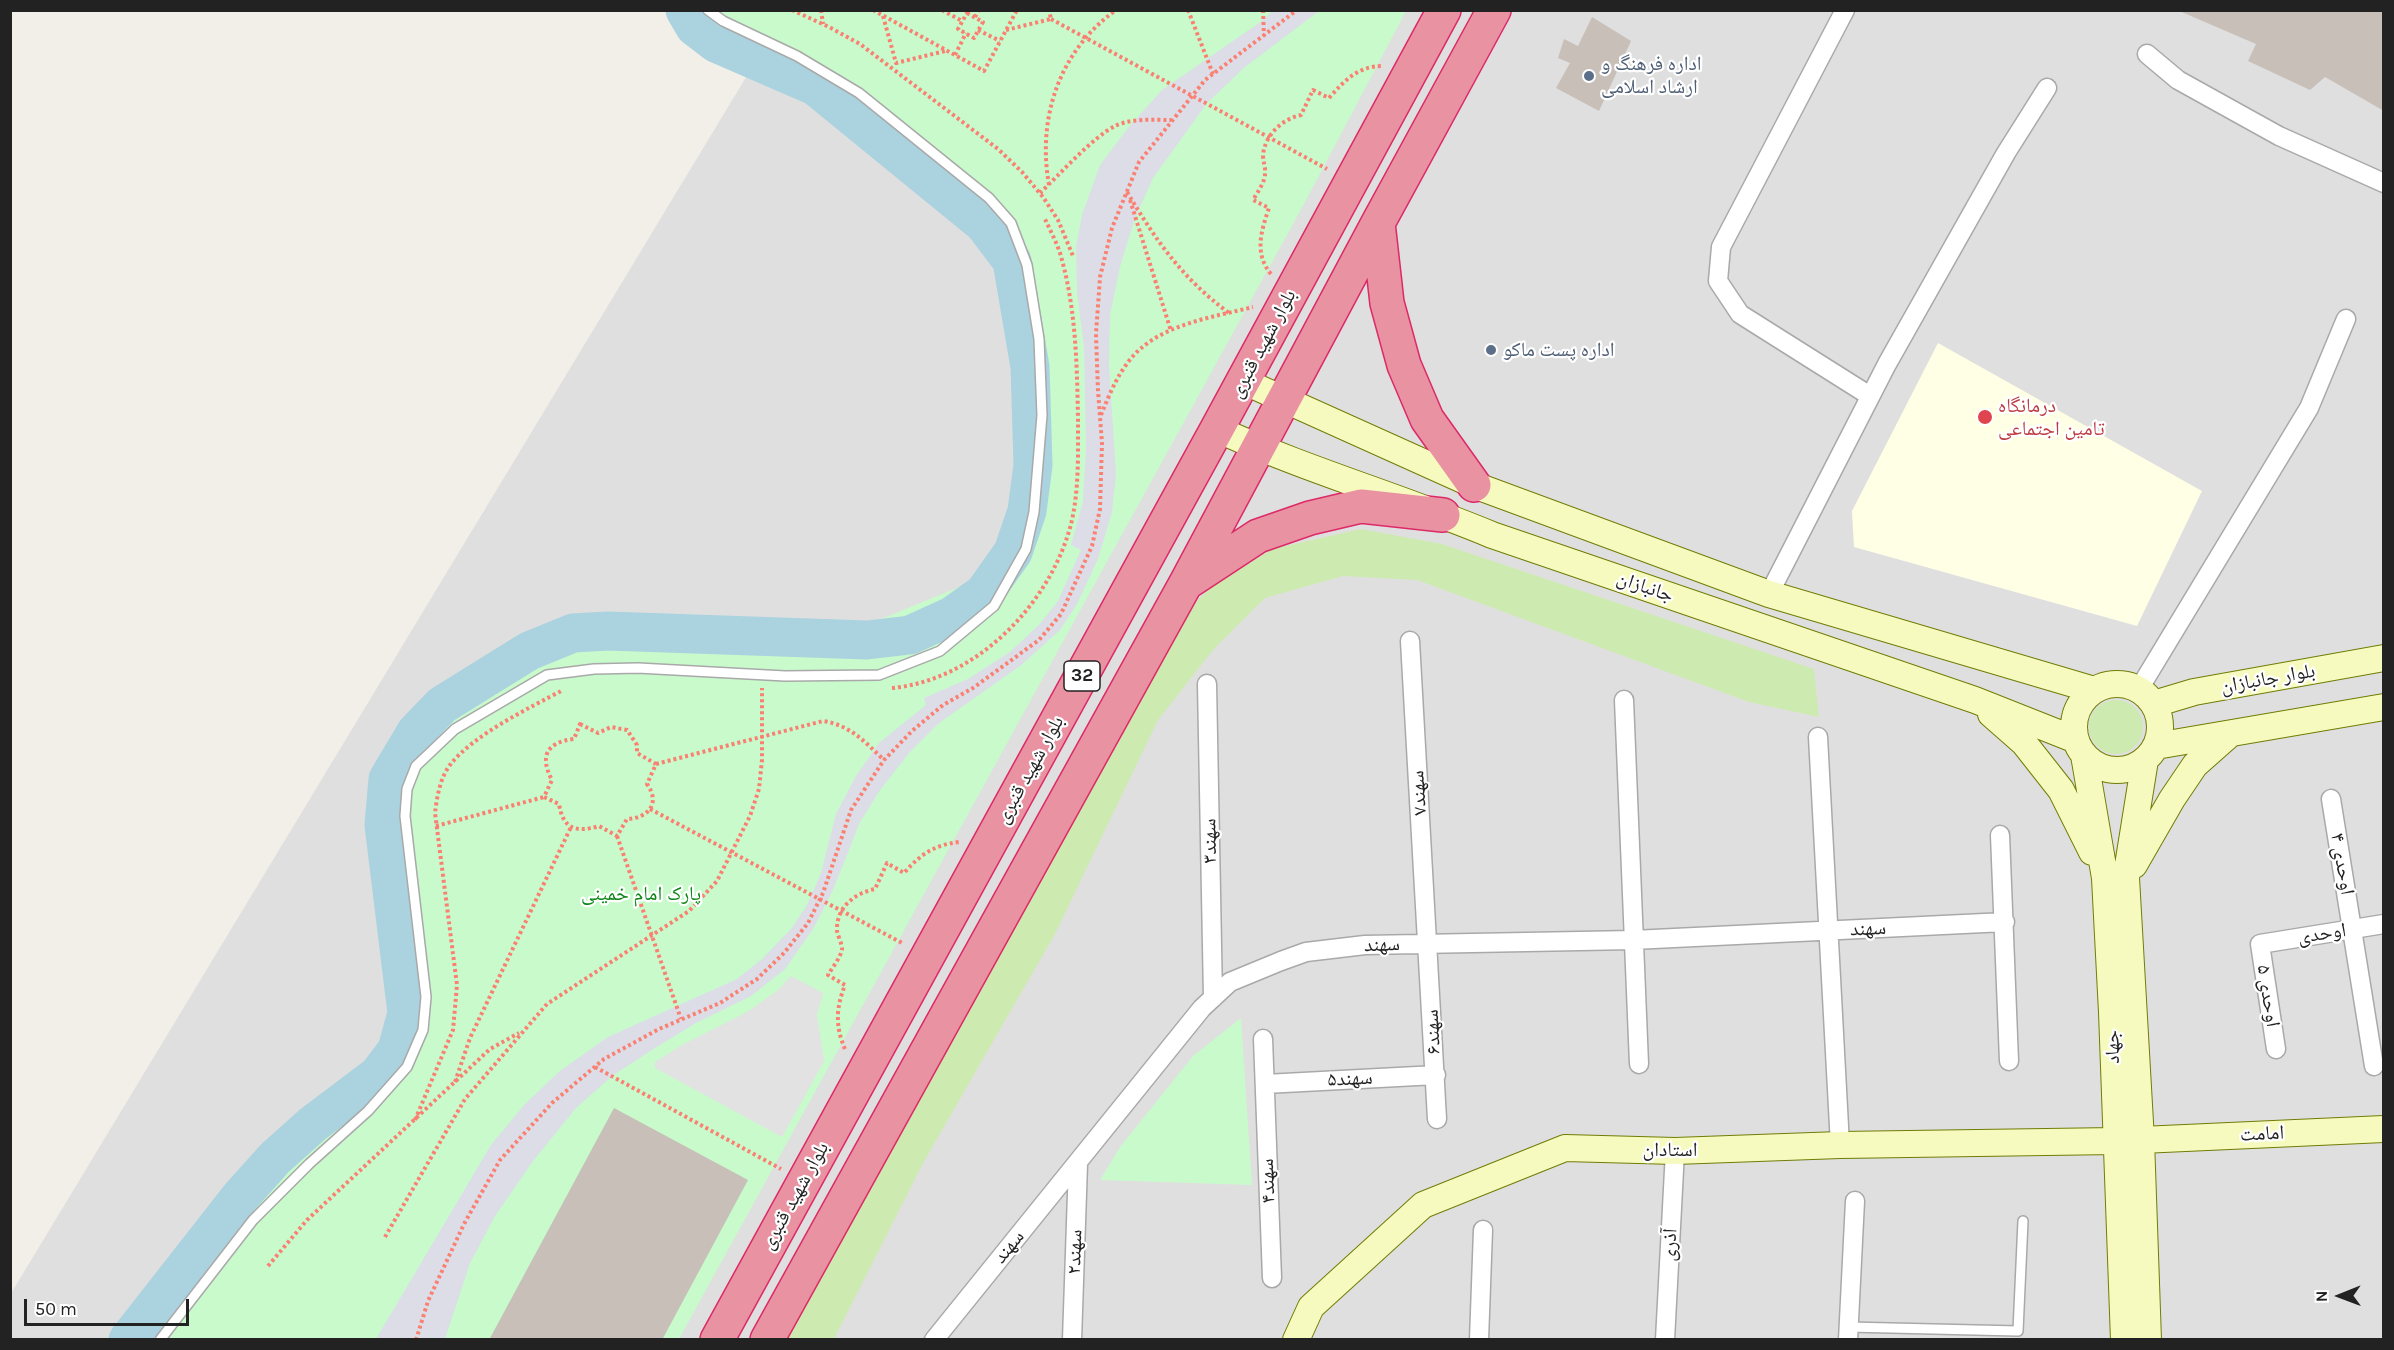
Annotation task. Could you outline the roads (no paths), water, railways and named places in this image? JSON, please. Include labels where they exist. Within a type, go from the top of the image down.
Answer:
[{"type":"highway","name":"بلوار شهید قنبری","points":[[717,1340],[1444,10]]},
{"type":"highway","name":"32","points":[[767,1340],[1186,584],[1283,399],[1494,10]]},
{"type":"highway","points":[[1378,222],[1387,303],[1404,364],[1427,419],[1474,485]]},
{"type":"highway","points":[[1186,584],[1258,537],[1311,518],[1361,506],[1443,515]]},
{"type":"highway","points":[[745,1287],[784,1308]]},
{"type":"main road","name":"جانبازان","points":[[1243,381],[1474,485],[1769,594],[2094,690]]},
{"type":"main road","name":"جانبازان","points":[[1217,429],[1258,448],[1492,535],[1975,700],[2080,748]]},
{"type":"main road","points":[[1492,535],[1488,517],[1491,507],[1510,499]]},
{"type":"main road","name":"بلوار جانبازان","points":[[2146,696],[2194,692],[2384,658]]},
{"type":"main road","points":[[2150,753],[2160,732],[2159,717],[2146,696],[2124,683],[2108,684],[2085,697],[2074,717],[2080,748],[2103,768],[2114,770],[2125,769],[2150,753],[2230,734],[2384,707]]},
{"type":"main road","points":[[1975,700],[2024,743],[2061,790],[2115,878],[2195,765],[2230,734]]},
{"type":"main road","name":"جهاد","points":[[2080,748],[2115,878],[2141,1140],[2148,1340]]},
{"type":"main road","name":"جهاد","points":[[2124,1340],[2112,1012],[2115,878],[2150,753]]},
{"type":"main road","name":"امامت","points":[[2141,1140],[2384,1129]]},
{"type":"main road","name":"استادان","points":[[1296,1340],[1311,1308],[1423,1205],[1565,1148],[1675,1151],[1840,1145],[2115,1141]]},
{"type":"street","points":[[1845,10],[1721,247],[1718,281],[1740,314],[1870,396]]},
{"type":"street","points":[[2147,54],[2178,80],[2279,136],[2384,183]]},
{"type":"street","points":[[1769,594],[1870,396],[2007,153],[2047,88]]},
{"type":"street","points":[[2146,696],[2309,408],[2346,319]]},
{"type":"street","name":"سهند۷","points":[[1410,641],[1429,944]]},
{"type":"street","name":"سهند۳","points":[[1207,684],[1213,998]]},
{"type":"street","points":[[1624,700],[1639,1064]]},
{"type":"street","points":[[1818,737],[1840,1145]]},
{"type":"street","name":"اوحدی ۴","points":[[2331,799],[2374,1066]]},
{"type":"street","points":[[2001,835],[2009,1061]]},
{"type":"street","name":"سهند","points":[[933,1340],[1078,1164],[1202,1008],[1230,982],[1306,952],[1365,945],[1634,940],[2005,922]]},
{"type":"street","name":"اوحدی","points":[[2260,944],[2384,924]]},
{"type":"street","name":"سهند۶","points":[[1429,944],[1437,1119]]},
{"type":"street","name":"اوحدی ۵","points":[[2260,944],[2276,1049]]},
{"type":"street","name":"سهند۴","points":[[1263,1039],[1272,1278]]},
{"type":"street","name":"سهند۵","points":[[1265,1084],[1436,1075]]},
{"type":"street","name":"آذری","points":[[1665,1340],[1675,1151]]},
{"type":"street","name":"سهند۲","points":[[1072,1340],[1078,1164]]},
{"type":"street","points":[[1848,1333],[1855,1201]]},
{"type":"street","points":[[1479,1340],[1483,1230]]},
{"type":"lane","points":[[160,1340],[253,1220],[309,1164],[368,1111],[407,1067],[423,1030],[426,997],[405,816],[407,789],[416,766],[455,729],[547,675],[594,669],[639,668],[785,676],[879,675],[940,651],[994,606],[1026,549],[1034,512],[1042,415],[1039,339],[1027,265],[1011,223],[989,198],[859,93],[797,56],[723,21],[708,10]]},
{"type":"lane","points":[[1848,1333],[2018,1331],[2023,1221]]},
{"type":"waterway","points":[[128,1340],[240,1197],[275,1158],[313,1124],[378,1075],[397,1050],[407,1013],[384,825],[388,779],[416,732],[442,705],[529,651],[573,633],[608,631],[867,640],[910,635],[952,616],[984,593],[1013,552],[1027,511],[1033,465],[1030,367],[1012,261],[984,224],[815,86],[716,43],[695,27],[685,10]]},
{"type":"place","name":"اداره فرهنگ و ارشاد اسلامی","points":[[1589,76]]},
{"type":"place","name":"اداره پست ماکو","points":[[1491,350]]},
{"type":"place","name":"درمانگاه تامین اجتماعی","points":[[1985,417]]},
{"type":"park label","name":"پارک امام خمینی","points":[[641,894]]}]
